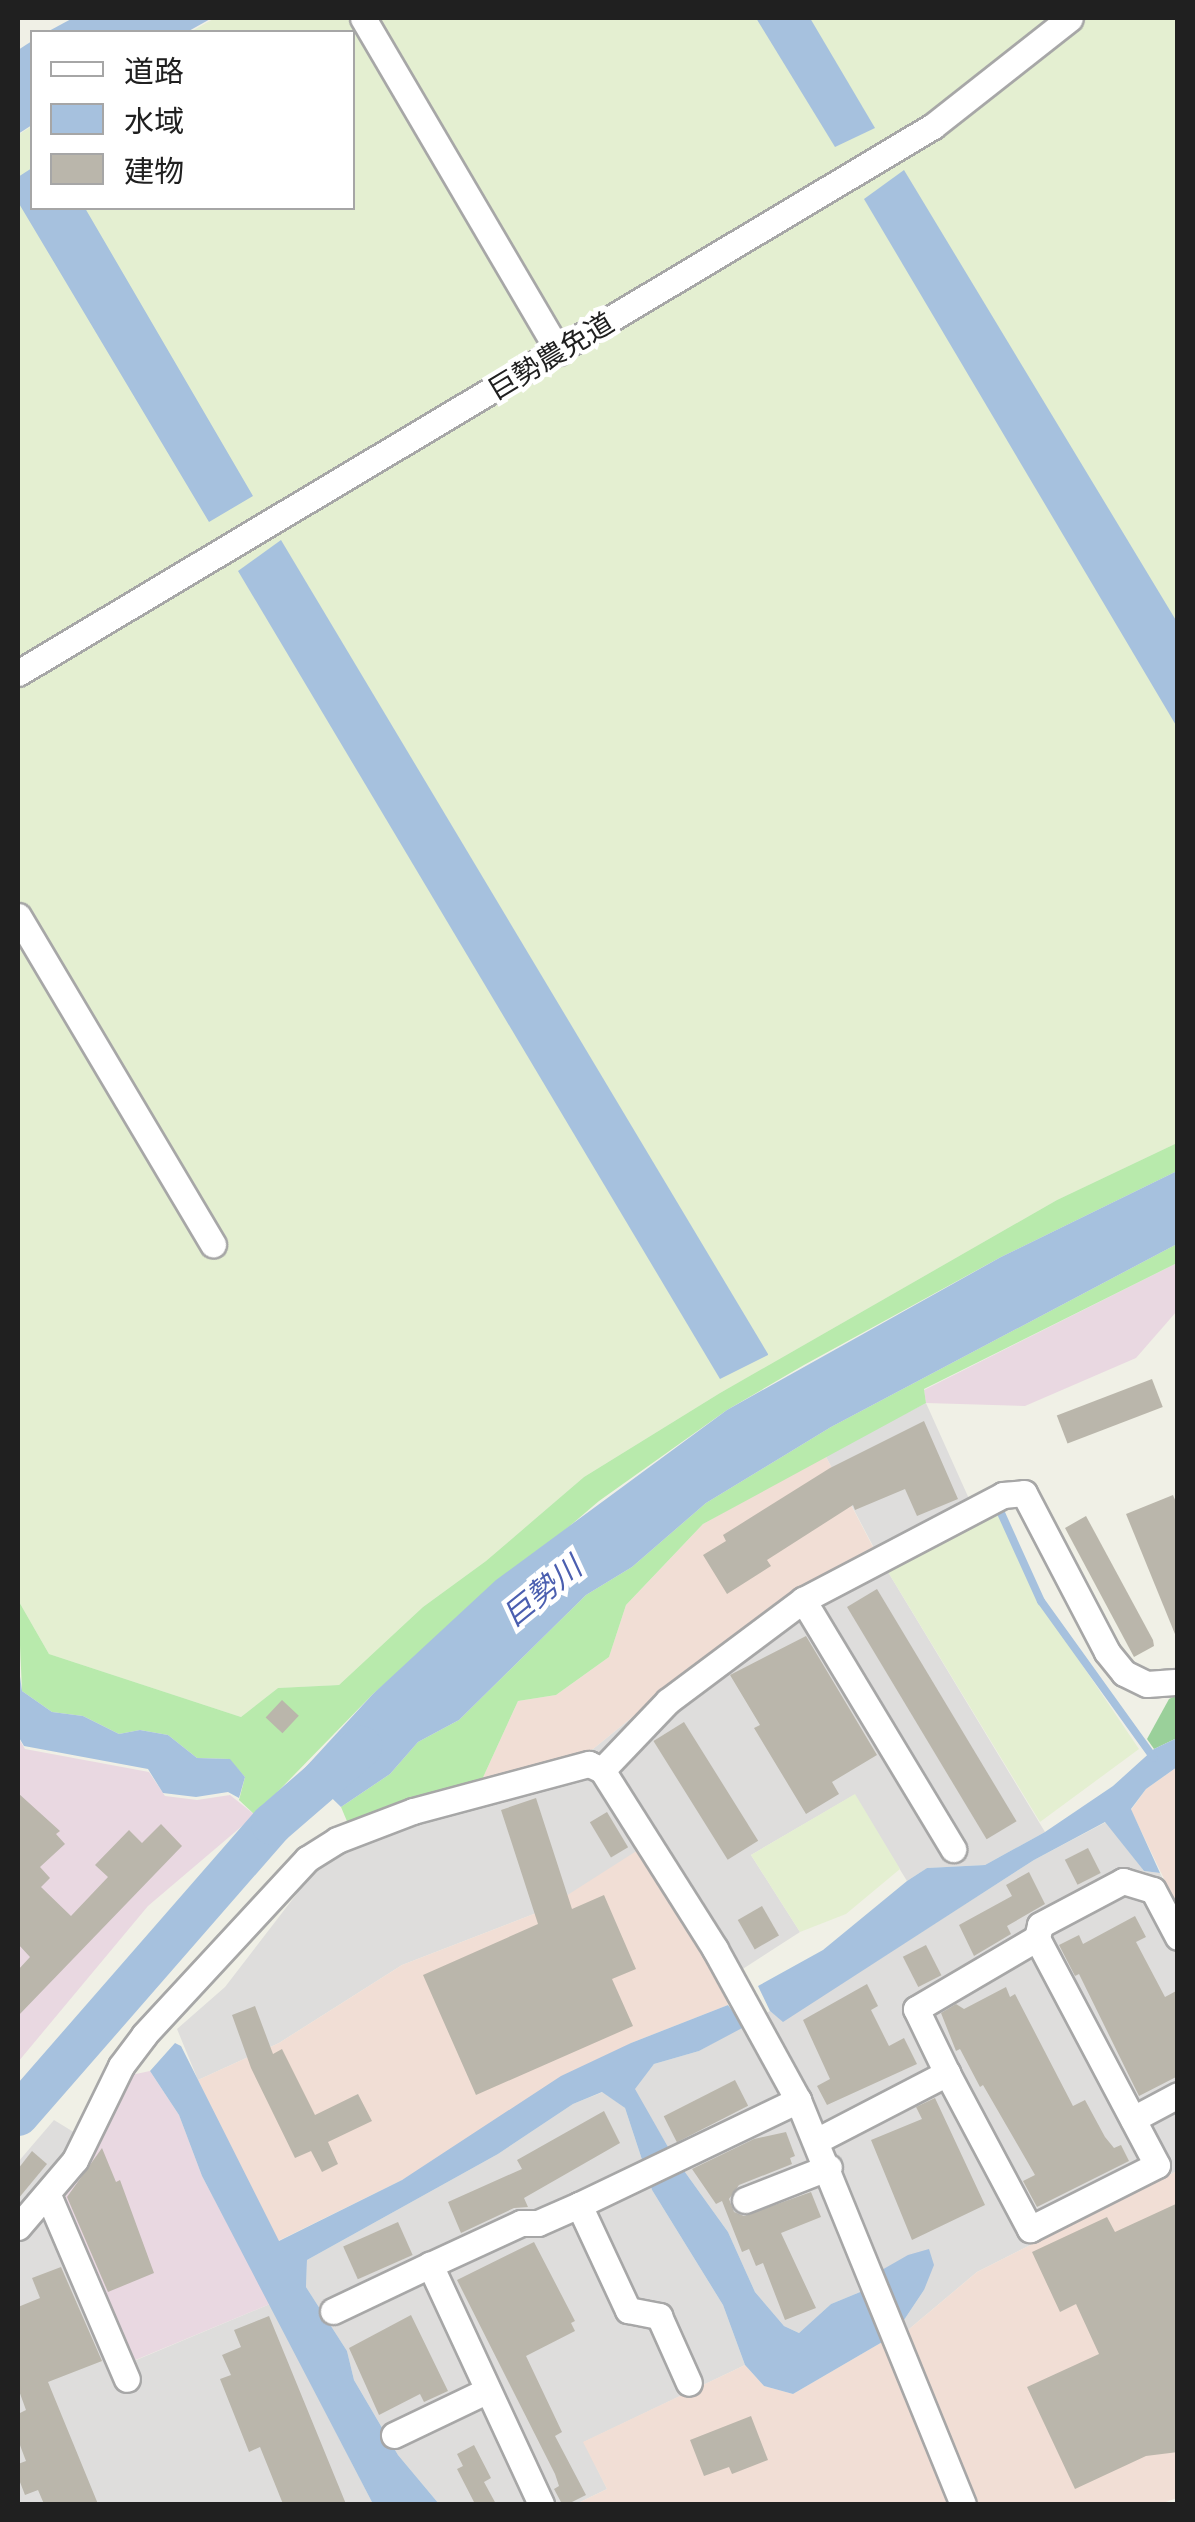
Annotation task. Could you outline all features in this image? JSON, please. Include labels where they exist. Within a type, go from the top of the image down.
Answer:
[{"type":"street","points":[[363,18],[559,352]]},
{"type":"street","name":"巨勢農免道","points":[[18,673],[933,126],[1070,18]]},
{"type":"street","points":[[18,916],[213,1244]]},
{"type":"street","points":[[602,1770],[668,1701],[803,1600],[1003,1494],[1024,1494],[1107,1652],[1124,1672],[1147,1684],[1178,1682]]},
{"type":"street","points":[[803,1600],[952,1849]]},
{"type":"street","points":[[18,2227],[75,2160],[120,2066],[307,1859],[337,1840],[413,1810],[589,1764],[602,1770],[742,1994],[798,2100],[829,2167],[963,2504]]},
{"type":"street","points":[[1037,1938],[916,2009],[1030,2229],[1157,2165],[1037,1938],[1040,1925],[1123,1882],[1152,1890],[1178,1937]]},
{"type":"street","points":[[816,2140],[947,2074]]},
{"type":"street","points":[[1133,2119],[1178,2095]]},
{"type":"street","points":[[333,2311],[521,2223],[538,2223],[579,2205],[798,2100]]},
{"type":"street","points":[[745,2200],[829,2167]]},
{"type":"street","points":[[48,2195],[127,2379]]},
{"type":"street","points":[[579,2205],[628,2310],[658,2316],[689,2383]]},
{"type":"street","points":[[430,2266],[541,2504]]},
{"type":"street","points":[[394,2435],[486,2390]]},
{"type":"shaded area","points":[[1177,1263],[1177,1311],[1136,1358],[1025,1406],[926,1403],[924,1390]]},
{"type":"shaded area","points":[[926,1403],[979,1521],[885,1567],[1045,1832],[985,1865],[927,1868],[907,1881],[854,1795],[751,1855],[800,1932],[721,1983],[544,1910],[402,1965],[279,2043],[198,2080],[177,2029],[225,1987],[349,1826],[593,1749],[715,1650],[873,1546],[825,1455]]},
{"type":"shaded area","points":[[825,1455],[873,1547],[796,1592],[715,1650],[593,1749],[480,1784],[518,1701],[556,1695],[609,1657],[626,1605],[703,1524]]},
{"type":"shaded area","points":[[18,1737],[25,1749],[149,1772],[165,1796],[197,1800],[230,1795],[255,1815],[148,1906],[18,2062]]},
{"type":"shaded area","points":[[1177,1767],[1177,1906],[1131,1810],[1146,1789]]},
{"type":"shaded area","points":[[1106,1822],[1144,1871],[1160,1873],[1177,1906],[1177,2171],[977,2272],[908,2330],[904,2320],[924,2290],[865,2290],[831,2304],[799,2333],[784,2326],[755,2292],[728,2232],[672,2154],[634,2089],[654,2064],[699,2051],[770,2011],[783,2021],[1034,1860]]},
{"type":"shaded area","points":[[638,1850],[721,1983],[728,2005],[631,2043],[402,2180],[278,2241],[198,2080],[279,2043],[402,1965],[544,1910]]},
{"type":"shaded area","points":[[150,2071],[179,2115],[202,2176],[270,2304],[133,2361],[63,2200],[98,2147],[131,2075]]},
{"type":"shaded area","points":[[603,2092],[625,2108],[652,2190],[723,2305],[745,2365],[584,2442],[607,2489],[576,2504],[439,2504],[398,2455],[354,2380],[347,2351],[306,2287],[307,2260],[498,2154],[573,2104]]},
{"type":"shaded area","points":[[54,2120],[98,2147],[63,2200],[134,2361],[270,2304],[373,2504],[18,2504],[18,2162]]},
{"type":"shaded area","points":[[1177,2171],[1177,2498],[1160,2504],[978,2504],[908,2330],[977,2272]]},
{"type":"shaded area","points":[[884,2341],[948,2504],[576,2504],[607,2489],[583,2442],[745,2365],[764,2386],[793,2394]]},
{"type":"green space","points":[[215,18],[1177,18],[1177,1143],[1057,1200],[720,1393],[584,1477],[486,1561],[423,1607],[339,1685],[278,1688],[241,1717],[49,1654],[18,1600],[18,135],[30,127],[30,210],[355,210],[355,30],[194,30]]},
{"type":"green space","points":[[1177,1143],[1177,1171],[1001,1257],[804,1365],[727,1410],[599,1501],[373,1694],[255,1815],[239,1800],[245,1777],[229,1759],[197,1758],[168,1735],[140,1730],[119,1734],[83,1716],[52,1712],[22,1691],[18,1600],[49,1654],[241,1717],[278,1688],[339,1685],[423,1607],[486,1561],[584,1477],[720,1393],[1057,1200]]},
{"type":"green space","points":[[1177,1244],[1177,1263],[924,1389],[926,1403],[703,1524],[626,1605],[609,1657],[556,1695],[518,1701],[480,1784],[349,1826],[341,1807],[390,1774],[418,1742],[459,1720],[586,1595],[632,1567],[706,1503],[831,1427]]},
{"type":"green space","points":[[998,1513],[1041,1604],[1139,1749],[1040,1822],[885,1567]]},
{"type":"green space","points":[[1177,1695],[1177,1738],[1154,1749],[1147,1739],[1169,1699]]},
{"type":"green space","points":[[855,1794],[900,1869],[846,1914],[800,1932],[751,1855]]},
{"type":"water","points":[[73,18],[212,18],[191,30],[51,30]]},
{"type":"water","points":[[756,18],[810,18],[875,128],[835,147]]},
{"type":"water","points":[[30,42],[30,126],[18,134],[18,50]]},
{"type":"water","points":[[30,169],[30,210],[86,210],[253,496],[209,522],[18,202],[18,177]]},
{"type":"water","points":[[904,170],[1177,622],[1177,727],[864,199]]},
{"type":"water","points":[[281,540],[768,1355],[720,1379],[238,571]]},
{"type":"water","points":[[1177,1171],[1177,1244],[831,1427],[706,1503],[632,1567],[586,1595],[459,1720],[418,1742],[390,1774],[341,1807],[303,1770],[373,1694],[496,1580],[727,1410],[1001,1257]]},
{"type":"water","points":[[18,1662],[22,1691],[52,1712],[83,1716],[119,1734],[140,1730],[168,1735],[197,1758],[230,1759],[245,1777],[239,1798],[228,1792],[196,1797],[163,1793],[148,1769],[24,1746],[18,1736]]},
{"type":"water","points":[[1177,1738],[1177,1767],[1146,1789],[1131,1809],[1160,1873],[1144,1871],[1105,1822],[1034,1860],[783,2022],[770,2011],[758,1986],[823,1950],[907,1881],[927,1868],[985,1865],[1045,1832],[1113,1786],[1154,1749]]},
{"type":"water","points":[[728,2005],[744,2027],[699,2051],[654,2064],[635,2089],[672,2154],[728,2232],[755,2292],[784,2326],[799,2333],[831,2304],[865,2290],[880,2271],[908,2255],[929,2249],[934,2265],[924,2290],[904,2320],[884,2341],[793,2394],[764,2386],[745,2365],[723,2305],[652,2190],[625,2108],[602,2092],[573,2104],[498,2154],[307,2260],[306,2287],[347,2351],[354,2380],[398,2455],[439,2504],[373,2504],[202,2176],[179,2115],[150,2071],[175,2043],[181,2046],[279,2241],[402,2180],[561,2076]]},
{"type":"building","points":[[1152,1379],[1163,1407],[1068,1444],[1057,1416]]},
{"type":"building","points":[[924,1421],[958,1499],[917,1516],[905,1489],[855,1510],[853,1505],[767,1560],[771,1566],[727,1594],[703,1555],[726,1541],[723,1535],[830,1468]]},
{"type":"building","points":[[1173,1495],[1178,1507],[1177,1639],[1126,1514]]},
{"type":"building","points":[[1086,1516],[1153,1640],[1154,1646],[1134,1657],[1065,1528]]},
{"type":"building","points":[[877,1589],[1017,1821],[987,1839],[847,1607]]},
{"type":"building","points":[[806,1636],[877,1755],[832,1782],[839,1794],[806,1814],[754,1728],[760,1725],[730,1675]]},
{"type":"building","points":[[282,1700],[299,1716],[282,1733],[266,1718]]},
{"type":"building","points":[[684,1722],[758,1841],[728,1860],[653,1741]]},
{"type":"building","points":[[18,1793],[60,1831],[56,1834],[65,1844],[40,1867],[50,1878],[41,1887],[71,1916],[108,1877],[95,1865],[129,1830],[142,1843],[161,1824],[182,1846],[18,2016],[18,1970],[30,1957],[18,1944]]},
{"type":"building","points":[[536,1798],[572,1909],[604,1895],[636,1969],[612,1979],[633,2026],[476,2095],[423,1975],[538,1924],[501,1810]]},
{"type":"building","points":[[607,1812],[628,1847],[611,1857],[590,1822]]},
{"type":"building","points":[[1088,1848],[1101,1873],[1078,1885],[1065,1860]]},
{"type":"building","points":[[1029,1872],[1045,1904],[1007,1926],[1011,1934],[974,1956],[959,1925],[1012,1896],[1006,1885]]},
{"type":"building","points":[[762,1906],[779,1935],[755,1949],[738,1920]]},
{"type":"building","points":[[1135,1916],[1146,1937],[1136,1942],[1165,1997],[1178,1990],[1178,2076],[1139,2096],[1079,1974],[1075,1976],[1059,1945],[1079,1935],[1083,1944]]},
{"type":"building","points":[[926,1945],[941,1975],[918,1987],[903,1957]]},
{"type":"building","points":[[867,1984],[878,2006],[871,2010],[889,2046],[904,2038],[917,2064],[827,2105],[817,2086],[830,2079],[803,2020]]},
{"type":"building","points":[[1006,1987],[1010,1997],[1015,1994],[1073,2106],[1085,2100],[1105,2137],[1114,2148],[1121,2145],[1129,2161],[1037,2207],[1023,2181],[1035,2175],[983,2085],[980,2087],[960,2049],[956,2051],[941,2013],[956,2004],[964,2009]]},
{"type":"building","points":[[255,2006],[273,2054],[282,2049],[315,2115],[358,2094],[372,2121],[328,2142],[338,2164],[322,2172],[311,2151],[295,2158],[251,2068],[232,2015]]},
{"type":"building","points":[[735,2080],[748,2106],[677,2142],[664,2116]]},
{"type":"building","points":[[935,2098],[985,2205],[912,2240],[871,2140],[922,2119],[916,2107]]},
{"type":"building","points":[[604,2111],[620,2143],[524,2198],[528,2207],[514,2208],[461,2233],[448,2202],[522,2169],[517,2160]]},
{"type":"building","points":[[786,2132],[795,2156],[790,2158],[792,2164],[739,2185],[729,2199],[734,2212],[744,2216],[811,2192],[821,2217],[781,2233],[816,2308],[785,2320],[763,2263],[756,2266],[749,2249],[742,2252],[722,2201],[716,2204],[692,2169],[754,2139]]},
{"type":"building","points":[[102,2148],[116,2182],[120,2180],[154,2273],[108,2292],[67,2197]]},
{"type":"building","points":[[32,2151],[47,2164],[18,2199],[18,2169]]},
{"type":"building","points":[[1178,2203],[1178,2452],[1146,2456],[1075,2489],[1027,2387],[1099,2354],[1076,2304],[1060,2312],[1032,2252],[1107,2217],[1115,2232]]},
{"type":"building","points":[[398,2222],[413,2255],[358,2279],[343,2246]]},
{"type":"building","points":[[534,2242],[575,2321],[571,2323],[575,2331],[526,2356],[562,2432],[555,2436],[586,2495],[568,2504],[562,2504],[554,2489],[559,2486],[555,2474],[457,2280]]},
{"type":"building","points":[[61,2267],[102,2361],[48,2382],[98,2504],[44,2504],[38,2490],[25,2495],[18,2477],[18,2464],[26,2461],[18,2440],[18,2414],[26,2410],[18,2388],[18,2307],[40,2298],[32,2278]]},
{"type":"building","points":[[411,2315],[448,2391],[424,2402],[420,2394],[379,2415],[349,2348]]},
{"type":"building","points":[[269,2316],[346,2504],[283,2504],[260,2447],[249,2452],[220,2379],[231,2375],[222,2355],[241,2347],[234,2330]]},
{"type":"building","points":[[751,2416],[768,2460],[732,2474],[729,2467],[704,2476],[690,2440]]},
{"type":"building","points":[[474,2445],[491,2478],[484,2482],[496,2504],[475,2504],[457,2469],[463,2466],[457,2454]]},
{"type":"waterway","points":[[1001,1513],[1041,1601],[1154,1758]]},
{"type":"waterway","name":"巨勢川","points":[[18,2115],[272,1824],[361,1747]]}]
